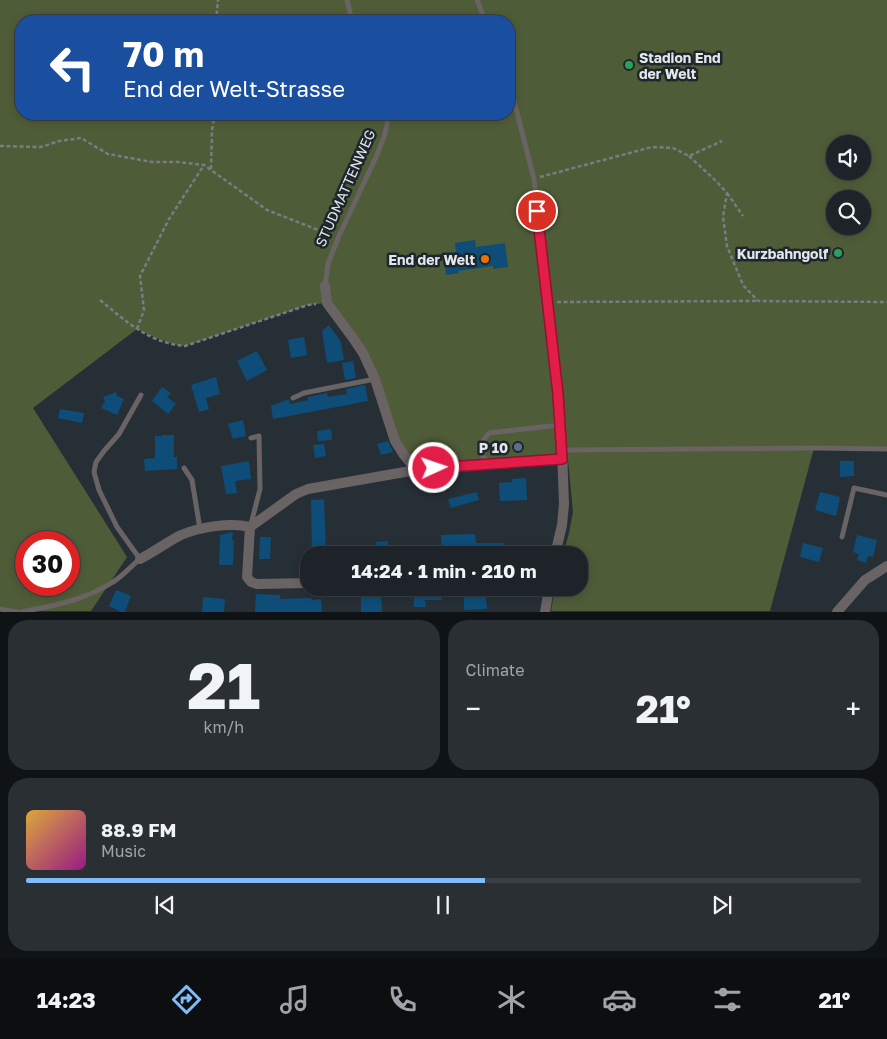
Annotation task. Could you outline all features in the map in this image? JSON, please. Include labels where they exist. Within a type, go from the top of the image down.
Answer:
[{"type":"street","name":"STUDMATTENWEG","points":[[325,286],[327,303],[363,354],[375,379],[396,441],[416,470]]},
{"type":"street","points":[[557,546],[564,504],[558,394]]},
{"type":"street","points":[[140,559],[181,536],[200,529],[227,525],[250,527],[296,494],[308,489],[416,470],[490,465],[562,455]]},
{"type":"street","points":[[250,527],[247,576],[250,582],[257,584],[300,583]]},
{"type":"street","points":[[836,612],[865,580],[887,566]]},
{"type":"street","points":[[545,612],[548,596]]},
{"type":"lane","points":[[347,0],[351,15]]},
{"type":"lane","points":[[477,0],[483,15]]},
{"type":"lane","points":[[515,105],[534,179],[558,394]]},
{"type":"lane","name":"STUDMATTENWEG","points":[[325,286],[328,264],[338,238],[377,155],[388,120]]},
{"type":"lane","points":[[293,398],[304,393],[375,379]]},
{"type":"lane","points":[[0,609],[19,612],[57,605],[89,595],[115,581],[140,559],[117,527],[99,490],[94,472],[96,462],[119,434],[141,395]]},
{"type":"lane","points":[[490,465],[482,455],[483,441],[490,433],[560,426]]},
{"type":"lane","points":[[250,527],[260,489],[259,436],[251,438]]},
{"type":"lane","points":[[562,455],[814,448],[887,449]]},
{"type":"lane","points":[[184,468],[192,480],[200,529]]},
{"type":"lane","points":[[842,537],[854,488],[887,495]]},
{"type":"path","points":[[217,15],[218,0]]},
{"type":"path","points":[[211,170],[213,120]]},
{"type":"path","points":[[0,146],[41,147],[60,141],[81,138],[108,154],[152,162],[204,165],[267,210],[338,238]]},
{"type":"path","points":[[688,156],[722,141]]},
{"type":"path","points":[[534,179],[652,147],[673,148],[688,156],[716,181],[744,216]]},
{"type":"path","points":[[137,329],[144,310],[140,276],[169,219],[204,165]]},
{"type":"path","points":[[727,193],[723,217],[727,246],[743,285],[758,301]]},
{"type":"path","points":[[100,300],[137,329],[174,345],[186,346],[308,305],[327,303]]},
{"type":"path","points":[[547,302],[887,302]]},
{"type":"green space","points":[[0,0],[887,0],[887,449],[814,448],[770,611],[551,611],[554,596],[588,596],[588,546],[565,546],[573,512],[567,450],[562,459],[416,470],[404,455],[375,379],[327,303],[308,305],[185,346],[161,340],[137,329],[33,408],[127,557],[91,611],[0,611]]},
{"type":"building","points":[[475,240],[476,247],[505,243],[508,267],[493,269],[493,266],[458,271],[459,273],[446,275],[444,253],[456,252],[455,243]]},
{"type":"building","points":[[329,325],[341,342],[344,360],[327,363],[322,331]]},
{"type":"building","points":[[304,337],[307,355],[291,358],[288,340]]},
{"type":"building","points":[[257,351],[267,370],[247,381],[237,361]]},
{"type":"building","points":[[353,361],[356,378],[345,380],[342,363]]},
{"type":"building","points":[[216,377],[220,394],[206,398],[209,409],[199,412],[191,385]]},
{"type":"building","points":[[365,385],[368,401],[273,419],[271,406],[289,399],[290,404],[308,400],[308,397],[327,393],[328,397],[347,394],[346,389]]},
{"type":"building","points":[[162,387],[171,393],[167,397],[176,404],[168,414],[152,401]]},
{"type":"building","points":[[116,392],[117,396],[124,399],[117,415],[101,408],[105,401],[103,397]]},
{"type":"building","points":[[60,409],[84,413],[82,423],[58,418]]},
{"type":"building","points":[[243,420],[246,436],[233,439],[228,424]]},
{"type":"building","points":[[331,429],[332,440],[318,441],[317,431]]},
{"type":"building","points":[[174,435],[174,457],[177,457],[177,469],[145,471],[144,459],[155,458],[155,436]]},
{"type":"building","points":[[388,441],[393,452],[381,455],[377,444]]},
{"type":"building","points":[[324,444],[326,456],[315,458],[313,445]]},
{"type":"building","points":[[249,461],[251,479],[235,481],[237,493],[226,494],[221,466]]},
{"type":"building","points":[[840,461],[854,461],[854,476],[840,477]]},
{"type":"building","points":[[526,478],[527,500],[500,501],[499,483],[512,482],[512,479]]},
{"type":"building","points":[[477,492],[479,500],[451,508],[448,499]]},
{"type":"building","points":[[820,492],[840,497],[836,516],[815,510]]},
{"type":"building","points":[[324,499],[326,546],[312,546],[311,500]]},
{"type":"building","points":[[233,532],[233,565],[219,565],[220,535]]},
{"type":"building","points":[[475,534],[476,543],[504,543],[504,546],[442,546],[441,535]]},
{"type":"building","points":[[857,535],[877,540],[873,557],[868,556],[866,563],[857,560],[859,554],[853,552]]},
{"type":"building","points":[[260,537],[271,537],[270,559],[259,559]]},
{"type":"building","points":[[388,541],[388,546],[376,546],[376,542]]},
{"type":"building","points":[[803,543],[823,548],[819,562],[800,557]]},
{"type":"building","points":[[116,590],[131,596],[125,612],[109,606]]},
{"type":"building","points":[[256,594],[280,595],[280,599],[321,599],[322,612],[255,612]]},
{"type":"building","points":[[361,596],[381,596],[382,612],[361,612]]},
{"type":"building","points":[[414,596],[442,596],[442,600],[425,600],[426,607],[414,607]]},
{"type":"building","points":[[464,596],[486,596],[487,609],[464,610]]},
{"type":"building","points":[[203,597],[225,599],[224,612],[202,612]]},
{"type":"place","name":"Stadion End der Welt","points":[[629,65]]},
{"type":"place","name":"Kurzbahngolf","points":[[838,253]]},
{"type":"place","name":"End der Welt","points":[[485,259]]},
{"type":"place","name":"P 10","points":[[518,447]]},
{"type":"route","points":[[434,468],[562,459],[558,394],[537,211]]}]
